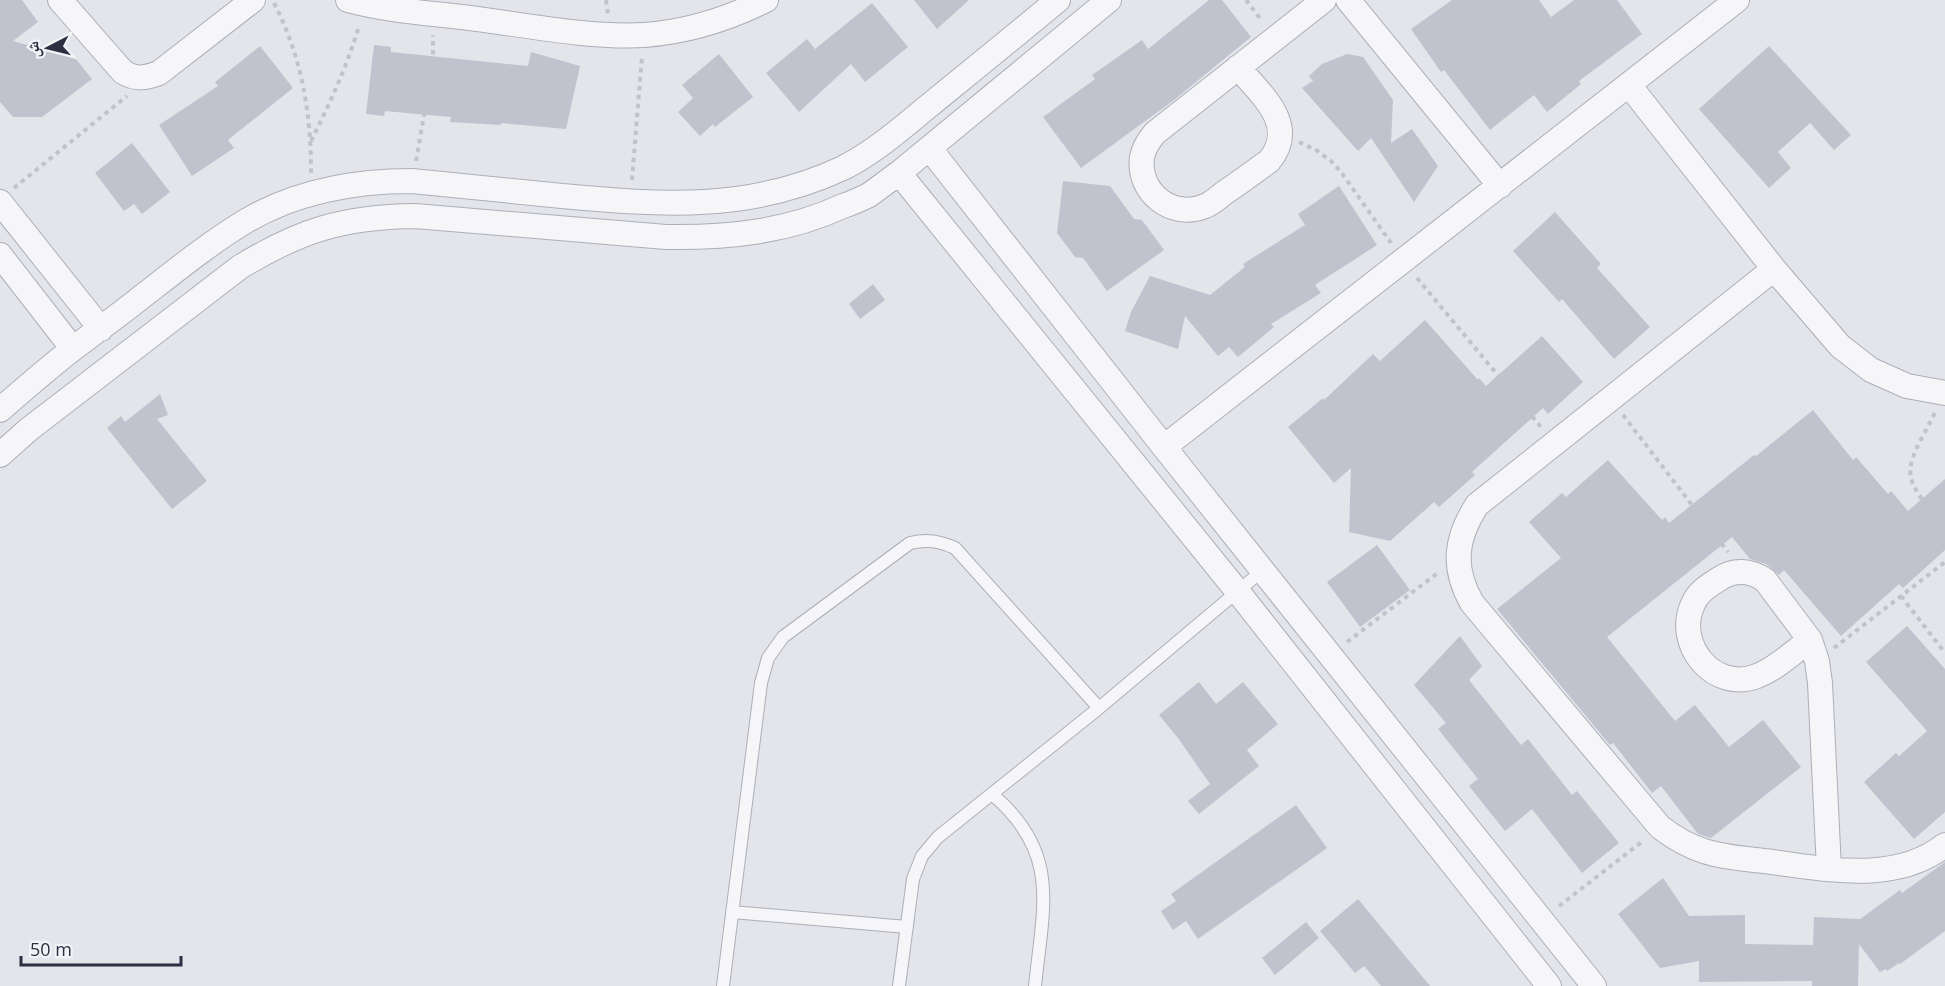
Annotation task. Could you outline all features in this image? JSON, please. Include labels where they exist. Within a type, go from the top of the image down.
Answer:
[{"type":"street","points":[[60,0],[123,72],[132,78],[159,73],[253,0]]},
{"type":"street","points":[[357,2],[578,31],[644,34],[680,30],[716,21],[766,0]]},
{"type":"street","points":[[0,410],[73,349],[199,254],[248,220],[279,205],[311,193],[346,185],[380,181],[412,181],[630,202],[679,204],[721,202],[764,195],[845,167],[880,144],[1058,0]]},
{"type":"street","points":[[1238,67],[1277,116],[1281,135],[1275,154],[1269,161],[1206,206],[1192,210],[1178,210],[1165,205],[1146,185],[1142,171],[1142,157],[1146,144],[1155,132],[1238,67],[1324,0]]},
{"type":"street","points":[[1348,0],[1500,186]]},
{"type":"street","points":[[1164,447],[1737,0]]},
{"type":"street","points":[[0,455],[28,430],[240,267],[272,248],[306,233],[341,222],[377,216],[414,216],[666,237],[707,237],[749,233],[790,225],[830,212],[868,195],[899,173],[1105,1]]},
{"type":"street","points":[[1629,85],[1774,269],[1840,346],[1871,370],[1942,398]]},
{"type":"street","points":[[930,149],[1164,447],[1594,986]]},
{"type":"street","points":[[899,173],[1238,592],[1548,985],[1575,962]]},
{"type":"street","points":[[4,198],[101,329]]},
{"type":"street","points":[[199,254],[222,282]]},
{"type":"street","points":[[0,255],[73,349]]},
{"type":"street","points":[[1774,269],[1477,505],[1460,539],[1458,558],[1464,589],[1472,603],[1660,827],[1687,844],[1718,855],[1852,872],[1898,867],[1920,859],[1945,845]]},
{"type":"street","points":[[1813,650],[1756,677],[1741,680],[1726,678],[1712,671],[1700,661],[1692,648],[1688,633],[1688,618],[1693,603],[1702,590],[1727,574],[1737,572],[1756,575],[1765,580],[1813,650],[1820,683],[1829,870]]},
{"type":"lane","points":[[723,986],[761,683],[768,658],[783,637],[910,543],[933,540],[955,549],[1099,708]]},
{"type":"lane","points":[[898,986],[913,879],[922,856],[938,837],[1099,708],[1263,570]]},
{"type":"lane","points":[[993,795],[1008,807],[1031,838],[1043,875],[1044,895],[1035,986]]},
{"type":"lane","points":[[732,912],[907,927]]},
{"type":"path","points":[[273,0],[285,24],[298,62],[307,101],[311,141],[311,193]]},
{"type":"path","points":[[311,141],[333,98],[351,52],[357,2]]},
{"type":"path","points":[[412,181],[433,63],[434,13]]},
{"type":"path","points":[[630,202],[644,34]]},
{"type":"path","points":[[4,198],[150,76]]},
{"type":"path","points":[[1281,135],[1316,150],[1341,172],[1402,260],[1554,444]]},
{"type":"path","points":[[1942,398],[1913,453],[1909,473],[1916,492],[1945,529]]},
{"type":"path","points":[[1611,399],[1725,546],[1737,572]]},
{"type":"path","points":[[1330,655],[1458,558]]},
{"type":"path","points":[[1813,650],[1901,596],[1945,562]]},
{"type":"path","points":[[1901,596],[1945,653]]},
{"type":"path","points":[[1542,920],[1660,827]]},
{"type":"building","points":[[0,0],[22,0],[38,22],[13,41],[76,59],[92,79],[42,117],[13,117],[0,102]]},
{"type":"building","points":[[914,0],[969,0],[937,29]]},
{"type":"building","points":[[1209,0],[1222,0],[1251,37],[1174,100],[1081,168],[1043,117],[1095,79],[1092,75],[1142,40],[1148,49]]},
{"type":"building","points":[[1452,0],[1539,0],[1551,17],[1574,0],[1617,0],[1642,34],[1579,81],[1581,84],[1547,112],[1534,95],[1490,130],[1444,70],[1441,72],[1411,29]]},
{"type":"building","points":[[872,3],[908,47],[865,82],[851,64],[799,112],[766,73],[807,39],[815,49]]},
{"type":"building","points":[[374,45],[391,47],[391,52],[528,66],[531,52],[580,66],[566,129],[501,123],[501,125],[450,122],[451,117],[385,111],[384,116],[366,114]]},
{"type":"building","points":[[260,46],[293,88],[228,140],[234,148],[192,176],[159,125],[218,86],[215,82]]},
{"type":"building","points":[[1769,46],[1851,135],[1834,150],[1810,123],[1778,152],[1791,168],[1769,188],[1699,109]]},
{"type":"building","points":[[719,54],[753,97],[715,127],[713,124],[700,136],[678,112],[693,98],[682,85]]},
{"type":"building","points":[[1347,54],[1363,57],[1393,100],[1391,143],[1412,129],[1438,166],[1414,202],[1371,138],[1358,151],[1302,88],[1313,81],[1309,76],[1322,64]]},
{"type":"building","points":[[132,143],[170,192],[142,214],[134,204],[124,211],[95,173]]},
{"type":"building","points":[[1063,181],[1110,186],[1134,219],[1142,220],[1164,250],[1107,291],[1083,258],[1075,257],[1057,233]]},
{"type":"building","points":[[1339,186],[1377,245],[1315,285],[1321,293],[1271,324],[1274,327],[1238,357],[1229,347],[1218,356],[1185,316],[1178,349],[1125,331],[1131,312],[1150,276],[1210,295],[1245,267],[1243,264],[1305,225],[1298,214]]},
{"type":"building","points":[[1555,212],[1601,264],[1597,268],[1650,327],[1614,359],[1562,299],[1559,302],[1513,251]]},
{"type":"building","points":[[873,284],[885,300],[860,319],[849,304]]},
{"type":"building","points":[[1425,320],[1478,380],[1479,378],[1486,386],[1542,336],[1583,382],[1548,414],[1543,408],[1472,472],[1475,475],[1439,507],[1434,502],[1390,541],[1349,532],[1351,468],[1334,483],[1288,427],[1323,398],[1324,400],[1373,354],[1380,361]]},
{"type":"building","points":[[160,394],[168,415],[157,419],[207,481],[172,509],[107,428],[121,416],[125,422]]},
{"type":"building","points":[[1813,410],[1853,460],[1856,457],[1888,494],[1891,491],[1908,511],[1945,479],[1945,550],[1903,588],[1899,584],[1841,636],[1784,570],[1779,575],[1766,564],[1750,559],[1732,537],[1607,637],[1675,721],[1695,705],[1729,747],[1763,720],[1801,767],[1711,838],[1698,834],[1661,786],[1652,793],[1613,743],[1610,745],[1497,609],[1561,558],[1529,522],[1562,493],[1566,497],[1608,460],[1662,520],[1665,517],[1669,523]]},
{"type":"building","points":[[1377,545],[1410,590],[1360,627],[1327,582]]},
{"type":"building","points":[[1907,626],[1945,669],[1945,812],[1914,839],[1864,782],[1896,753],[1899,756],[1927,731],[1866,662]]},
{"type":"building","points":[[1460,636],[1482,666],[1469,680],[1521,745],[1528,739],[1572,795],[1577,791],[1619,843],[1582,873],[1532,809],[1505,831],[1469,786],[1478,779],[1438,729],[1446,723],[1414,685]]},
{"type":"building","points":[[1199,682],[1216,704],[1243,682],[1278,724],[1247,750],[1259,766],[1199,814],[1188,801],[1210,784],[1159,715]]},
{"type":"building","points":[[1296,805],[1327,848],[1198,939],[1186,921],[1173,930],[1161,911],[1176,901],[1171,894]]},
{"type":"building","points":[[1945,862],[1945,931],[1887,971],[1886,969],[1880,972],[1859,944],[1858,986],[1812,986],[1812,981],[1699,982],[1699,961],[1660,968],[1618,914],[1663,878],[1689,916],[1745,915],[1745,944],[1813,945],[1814,917],[1860,919],[1900,890],[1902,893]]},
{"type":"building","points":[[1358,899],[1430,986],[1381,986],[1364,966],[1355,973],[1320,931]]},
{"type":"building","points":[[1306,922],[1319,938],[1275,975],[1262,958]]}]
